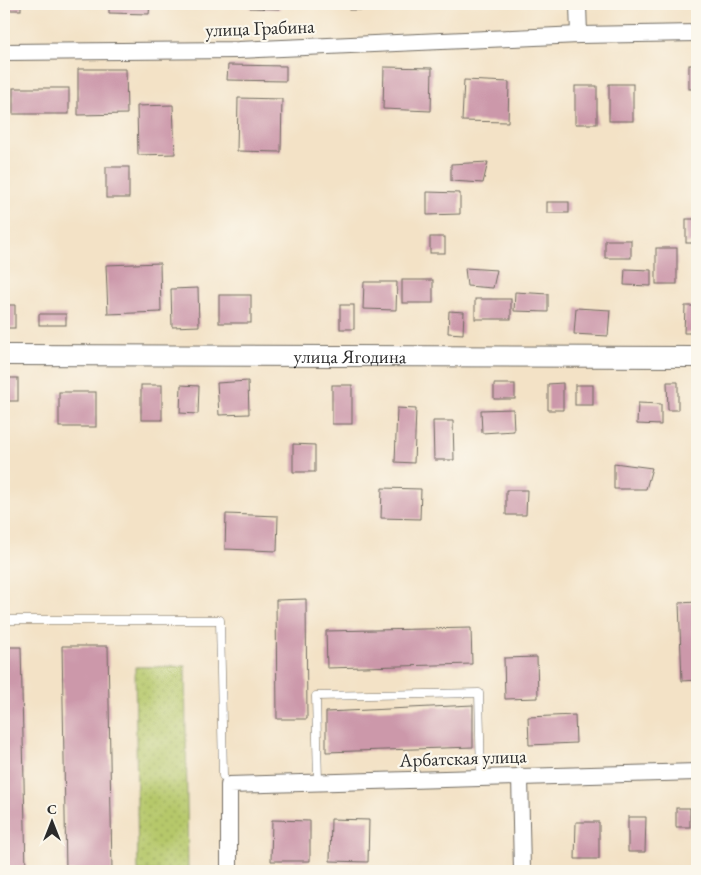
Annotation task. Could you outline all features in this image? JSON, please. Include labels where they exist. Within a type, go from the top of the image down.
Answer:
[{"type":"street","points":[[578,4],[578,35]]},
{"type":"street","name":"улица Грабина","points":[[4,52],[238,50],[578,35],[697,33]]},
{"type":"street","name":"улица Ягодина","points":[[4,355],[697,357]]},
{"type":"street","name":"Арбатская улица","points":[[226,781],[318,782],[697,772]]},
{"type":"street","points":[[520,776],[522,871]]},
{"type":"street","points":[[226,781],[229,871]]},
{"type":"lane","points":[[4,620],[220,620],[226,781]]},
{"type":"lane","points":[[318,782],[316,696],[479,693],[481,777]]},
{"type":"green space","points":[[185,666],[188,871],[138,871],[135,667]]},
{"type":"building","points":[[4,4],[21,4],[21,10],[4,10]]},
{"type":"building","points":[[109,4],[150,4],[149,14],[109,13]]},
{"type":"building","points":[[250,4],[280,4],[280,9],[250,8]]},
{"type":"building","points":[[349,4],[387,4],[387,10],[349,10]]},
{"type":"building","points":[[228,65],[286,66],[286,81],[227,80]]},
{"type":"building","points":[[689,65],[697,65],[697,89],[689,89]]},
{"type":"building","points":[[384,67],[432,68],[431,111],[383,109]]},
{"type":"building","points":[[78,69],[126,69],[127,114],[78,115]]},
{"type":"building","points":[[464,80],[509,82],[508,122],[462,121]]},
{"type":"building","points":[[609,84],[633,84],[633,121],[609,121]]},
{"type":"building","points":[[575,86],[597,86],[597,124],[575,124]]},
{"type":"building","points":[[13,88],[69,88],[69,114],[13,114]]},
{"type":"building","points":[[238,98],[282,99],[281,152],[237,151]]},
{"type":"building","points":[[173,105],[175,154],[138,155],[137,106]]},
{"type":"building","points":[[488,162],[483,183],[451,181],[451,164]]},
{"type":"building","points":[[106,167],[129,167],[129,198],[106,198]]},
{"type":"building","points":[[427,192],[460,193],[460,214],[427,215]]},
{"type":"building","points":[[547,202],[569,202],[569,213],[547,213]]},
{"type":"building","points":[[686,219],[697,219],[697,243],[686,243]]},
{"type":"building","points":[[430,237],[445,237],[445,253],[430,253]]},
{"type":"building","points":[[605,240],[631,240],[631,258],[605,258]]},
{"type":"building","points":[[656,248],[677,248],[677,284],[656,284]]},
{"type":"building","points":[[160,263],[161,312],[108,314],[106,265]]},
{"type":"building","points":[[465,268],[497,270],[493,288],[467,286]]},
{"type":"building","points":[[625,269],[651,270],[651,286],[624,285]]},
{"type":"building","points":[[402,280],[433,280],[433,303],[402,303]]},
{"type":"building","points":[[364,282],[397,282],[396,310],[363,309]]},
{"type":"building","points":[[198,288],[199,326],[172,327],[171,289]]},
{"type":"building","points":[[515,292],[548,294],[548,312],[514,311]]},
{"type":"building","points":[[219,295],[251,295],[251,323],[219,323]]},
{"type":"building","points":[[475,299],[511,299],[511,319],[475,319]]},
{"type":"building","points":[[4,305],[15,305],[15,328],[4,328]]},
{"type":"building","points":[[340,305],[354,305],[354,329],[340,329]]},
{"type":"building","points":[[685,306],[697,306],[697,333],[684,333]]},
{"type":"building","points":[[576,308],[610,310],[608,336],[574,334]]},
{"type":"building","points":[[449,311],[464,312],[463,334],[448,333]]},
{"type":"building","points":[[39,314],[66,314],[66,325],[39,325]]},
{"type":"building","points":[[4,378],[18,378],[18,401],[4,401]]},
{"type":"building","points":[[248,381],[249,414],[219,415],[217,383]]},
{"type":"building","points":[[667,382],[678,382],[678,410],[668,410]]},
{"type":"building","points":[[563,383],[563,410],[548,410],[548,384]]},
{"type":"building","points":[[494,384],[515,384],[515,399],[494,399]]},
{"type":"building","points":[[141,385],[162,385],[162,420],[141,420]]},
{"type":"building","points":[[181,385],[199,386],[198,414],[180,413]]},
{"type":"building","points":[[332,385],[352,385],[352,424],[332,424]]},
{"type":"building","points":[[575,385],[593,385],[593,405],[575,405]]},
{"type":"building","points":[[59,392],[96,392],[96,427],[59,427]]},
{"type":"building","points":[[638,403],[661,404],[661,425],[637,424]]},
{"type":"building","points":[[397,408],[416,409],[414,463],[395,462]]},
{"type":"building","points":[[513,409],[514,431],[482,433],[481,410]]},
{"type":"building","points":[[433,421],[453,421],[454,460],[434,460]]},
{"type":"building","points":[[293,444],[315,445],[315,472],[293,472]]},
{"type":"building","points":[[614,463],[652,468],[646,489],[614,489]]},
{"type":"building","points":[[382,488],[421,489],[420,519],[381,518]]},
{"type":"building","points":[[506,490],[527,490],[526,515],[506,515]]},
{"type":"building","points":[[226,514],[278,516],[277,551],[225,549]]},
{"type":"building","points":[[306,599],[307,719],[277,719],[276,600]]},
{"type":"building","points":[[697,602],[697,680],[682,681],[679,603]]},
{"type":"building","points":[[471,628],[472,664],[327,668],[326,631]]},
{"type":"building","points":[[62,646],[108,646],[112,871],[66,871]]},
{"type":"building","points":[[4,647],[21,647],[26,871],[4,871]]},
{"type":"building","points":[[537,657],[538,698],[505,699],[504,658]]},
{"type":"building","points":[[473,705],[473,747],[326,752],[326,712]]},
{"type":"building","points":[[575,715],[576,743],[529,745],[528,717]]},
{"type":"building","points":[[676,808],[690,808],[690,827],[676,827]]},
{"type":"building","points":[[628,817],[646,817],[645,852],[628,852]]},
{"type":"building","points":[[331,819],[369,820],[368,862],[330,861]]},
{"type":"building","points":[[272,820],[310,821],[310,861],[271,861]]},
{"type":"building","points":[[576,822],[599,822],[599,859],[575,859]]},
{"type":"building","points":[[427,869],[469,870],[469,871],[427,871]]}]
